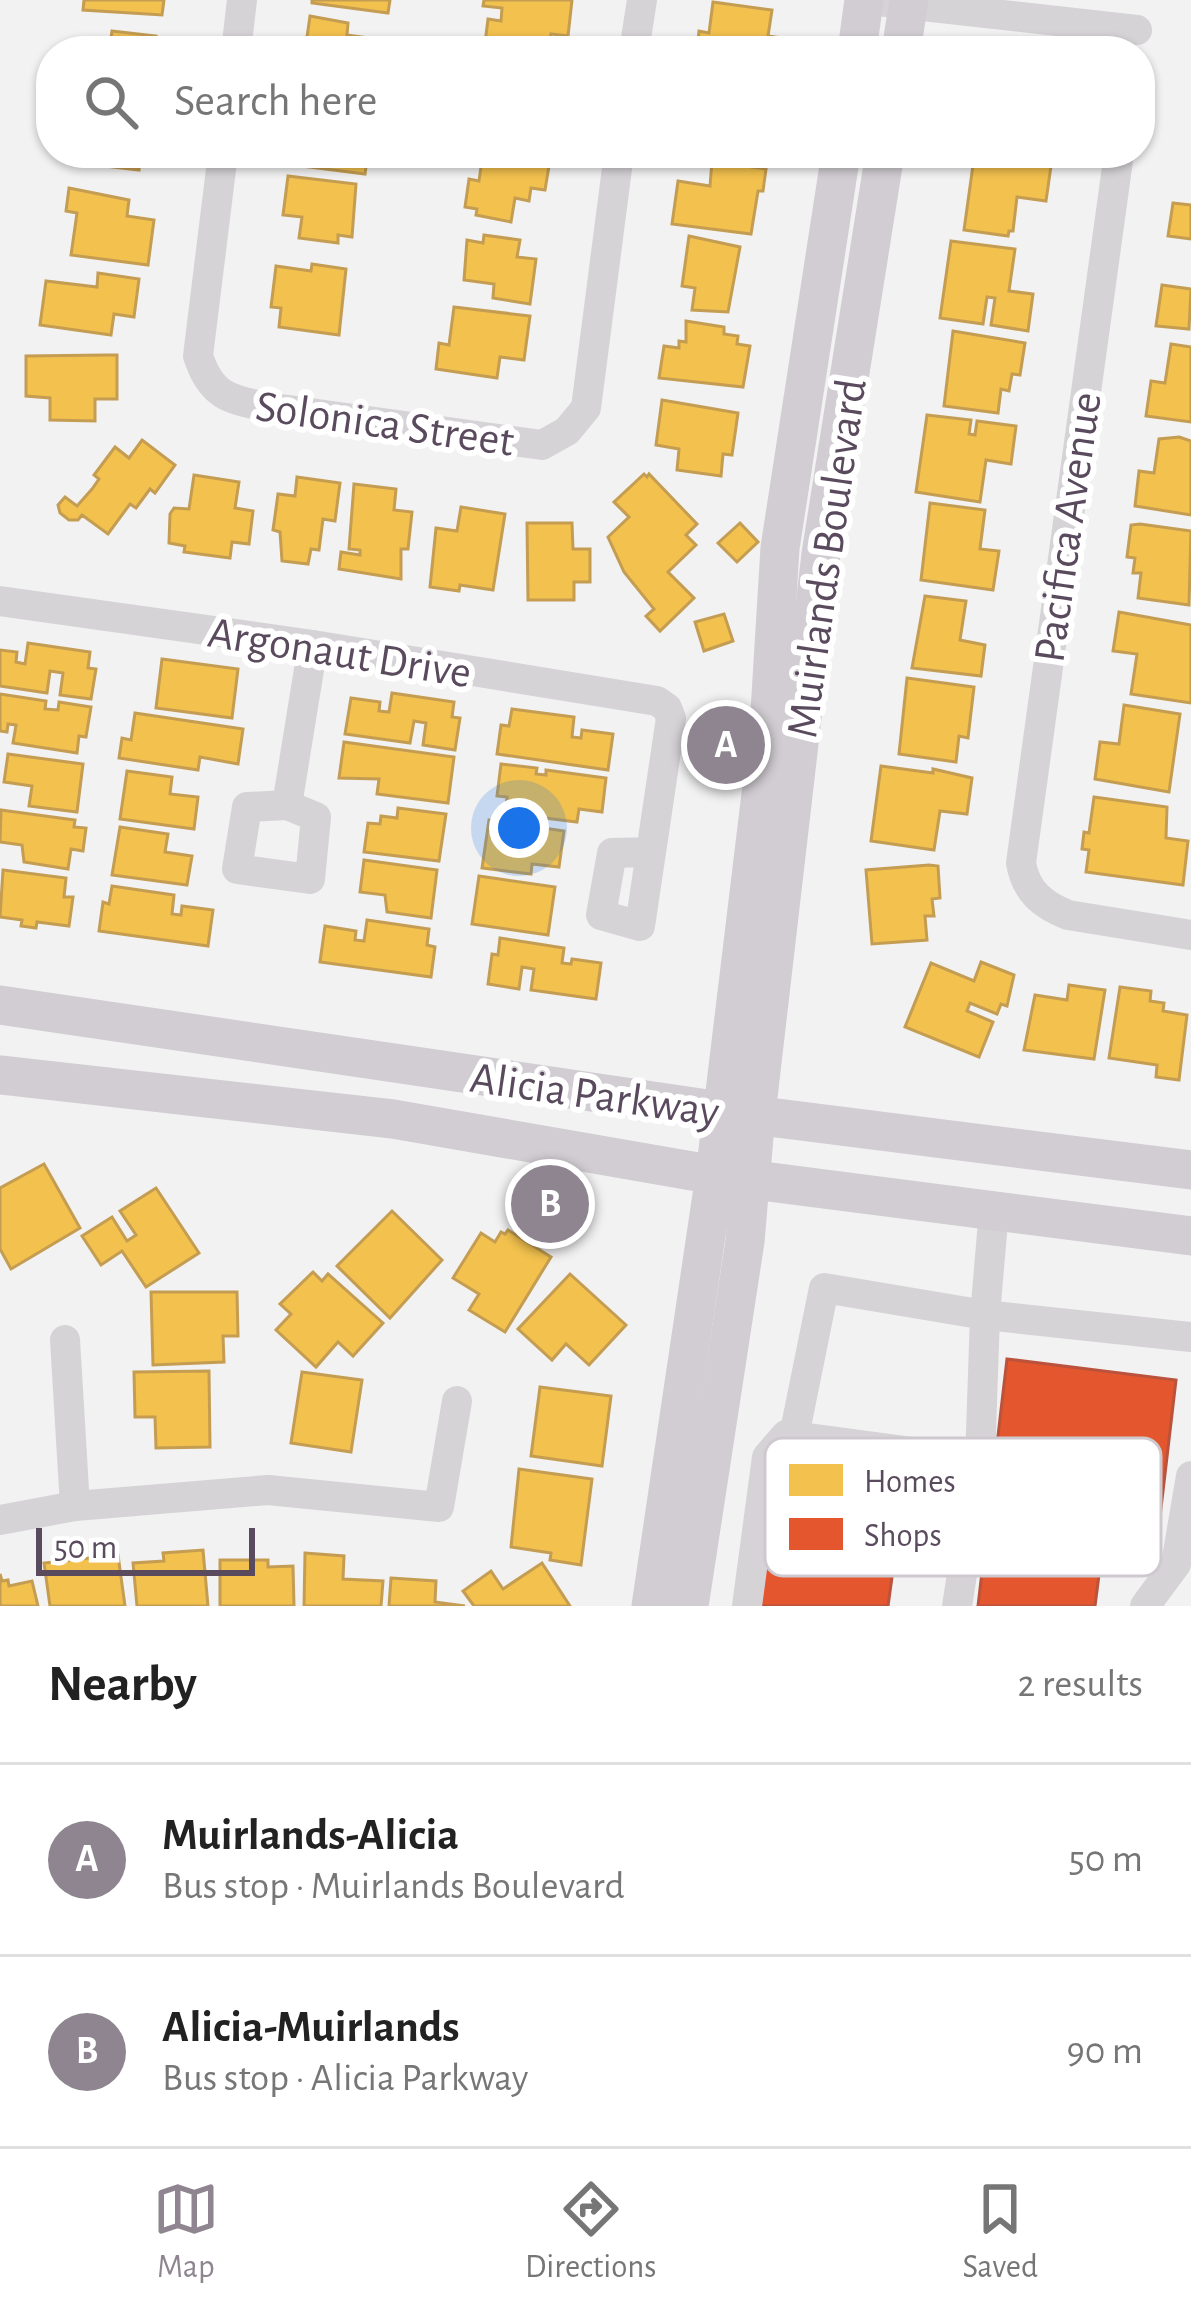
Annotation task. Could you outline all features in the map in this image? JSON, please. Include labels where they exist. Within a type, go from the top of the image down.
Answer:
[{"type":"main road","points":[[866,36],[887,2]]},
{"type":"main road","points":[[887,2],[897,36]]},
{"type":"main road","name":"Muirlands Boulevard","points":[[651,1606],[732,1177],[780,548],[839,168]]},
{"type":"main road","name":"Muirlands Boulevard","points":[[738,1113],[882,168]]},
{"type":"main road","name":"Alicia Parkway","points":[[0,1006],[738,1113],[1191,1170]]},
{"type":"main road","name":"Alicia Parkway","points":[[0,1075],[393,1119],[732,1177],[1191,1236]]},
{"type":"main road","name":"Muirlands Boulevard","points":[[688,1606],[746,1233],[732,1177]]},
{"type":"street","points":[[238,36],[242,0]]},
{"type":"street","points":[[636,36],[642,0]]},
{"type":"street","points":[[887,2],[1137,27]]},
{"type":"street","name":"Solonica Street","points":[[221,168],[198,356],[207,381],[231,400],[542,445],[567,431],[586,408],[617,168]]},
{"type":"street","name":"Pacifica Avenue","points":[[1117,168],[1022,844],[1023,874],[1037,898],[1068,915],[1191,935]]},
{"type":"street","name":"Argonaut Drive","points":[[0,601],[657,701],[668,708],[671,718],[651,852]]},
{"type":"street","points":[[287,806],[313,645]]},
{"type":"street","points":[[981,1438],[994,1210]]},
{"type":"street","points":[[794,1436],[824,1288],[985,1315],[1191,1337]]},
{"type":"street","points":[[65,1340],[75,1506]]},
{"type":"street","points":[[0,1520],[75,1506],[268,1490],[439,1508],[457,1401]]},
{"type":"street","points":[[783,1438],[809,1438]]},
{"type":"street","points":[[747,1606],[765,1472]]},
{"type":"street","points":[[1145,1606],[1176,1564],[1191,1476]]},
{"type":"street","points":[[957,1606],[962,1576]]},
{"type":"building: Homes","points":[[84,0],[164,0],[162,15],[83,10]]},
{"type":"building: Homes","points":[[312,0],[390,0],[388,13]]},
{"type":"building: Homes","points":[[484,0],[572,0],[568,36],[486,36],[488,19],[501,21],[502,8],[483,6]]},
{"type":"building: Homes","points":[[713,2],[772,10],[768,36],[698,36],[699,31],[709,33]]},
{"type":"building: Homes","points":[[310,16],[348,23],[347,35],[354,36],[307,36]]},
{"type":"building: Homes","points":[[112,31],[156,36],[111,36]]},
{"type":"building: Homes","points":[[317,168],[366,168],[365,174]]},
{"type":"building: Homes","points":[[481,168],[549,168],[545,190],[531,188],[529,201],[515,198],[511,222],[476,215],[477,209],[465,207],[469,179],[479,181]]},
{"type":"building: Homes","points":[[711,168],[766,169],[751,234],[672,224],[678,181],[710,186]]},
{"type":"building: Homes","points":[[973,168],[1051,168],[1046,201],[1017,197],[1013,231],[1008,236],[964,230]]},
{"type":"building: Homes","points":[[288,176],[356,184],[352,237],[338,235],[338,243],[299,238],[302,217],[283,215]]},
{"type":"building: Homes","points":[[69,188],[129,200],[127,216],[154,220],[148,265],[71,255],[77,213],[66,211]]},
{"type":"building: Homes","points":[[1173,203],[1191,205],[1191,239],[1168,236]]},
{"type":"building: Homes","points":[[484,235],[520,240],[517,257],[536,259],[530,304],[493,298],[494,284],[464,280],[467,240],[483,243]]},
{"type":"building: Homes","points":[[689,236],[740,247],[728,312],[692,310],[695,288],[682,286]]},
{"type":"building: Homes","points":[[951,241],[1015,249],[1009,291],[1033,294],[1028,331],[991,325],[995,298],[987,297],[983,324],[940,318]]},
{"type":"building: Homes","points":[[312,264],[346,269],[339,335],[279,327],[281,308],[271,307],[276,266],[311,271]]},
{"type":"building: Homes","points":[[98,273],[139,279],[134,317],[114,314],[111,335],[40,325],[46,281],[97,287]]},
{"type":"building: Homes","points":[[1162,285],[1191,289],[1189,329],[1156,326]]},
{"type":"building: Homes","points":[[454,307],[530,316],[524,360],[500,357],[497,378],[436,369],[439,343],[449,345]]},
{"type":"building: Homes","points":[[686,321],[724,327],[724,334],[738,336],[737,344],[750,346],[743,387],[659,378],[664,346],[679,348],[679,341],[686,342]]},
{"type":"building: Homes","points":[[953,331],[1025,343],[1020,375],[1012,374],[1009,391],[1001,389],[998,413],[944,406]]},
{"type":"building: Homes","points":[[1171,344],[1191,347],[1191,422],[1146,416],[1151,381],[1165,383]]},
{"type":"building: Homes","points":[[117,355],[117,399],[95,399],[95,421],[50,420],[50,398],[26,396],[26,356]]},
{"type":"building: Homes","points":[[662,400],[738,413],[732,455],[723,454],[721,476],[677,470],[679,449],[656,445]]},
{"type":"building: Homes","points":[[927,415],[971,420],[969,434],[975,435],[977,421],[1016,426],[1011,464],[986,460],[980,502],[916,492]]},
{"type":"building: Homes","points":[[1159,439],[1191,441],[1191,515],[1135,506],[1139,471],[1154,473]]},
{"type":"building: Homes","points":[[142,440],[175,465],[155,493],[150,489],[136,508],[130,504],[108,534],[82,515],[69,520],[60,513],[58,505],[65,497],[77,506],[92,489],[99,479],[94,475],[115,447],[129,458]]},
{"type":"building: Homes","points":[[644,474],[697,524],[686,535],[696,545],[668,572],[694,598],[660,631],[646,616],[654,609],[624,572],[608,537],[629,517],[614,502]]},
{"type":"building: Homes","points":[[194,475],[239,482],[235,508],[253,511],[249,544],[232,542],[230,558],[184,552],[185,546],[169,543],[170,514],[174,508],[189,509]]},
{"type":"building: Homes","points":[[297,477],[340,483],[335,521],[323,519],[319,550],[311,549],[308,564],[282,561],[280,532],[273,530],[278,494],[295,496]]},
{"type":"building: Homes","points":[[354,484],[396,489],[394,510],[412,512],[408,549],[401,549],[401,579],[339,569],[341,552],[360,555],[360,550],[349,549]]},
{"type":"building: Homes","points":[[930,503],[985,510],[980,549],[999,551],[993,590],[921,580]]},
{"type":"building: Homes","points":[[461,507],[505,514],[493,590],[430,587],[436,528],[457,531]]},
{"type":"building: Homes","points":[[527,523],[572,523],[573,549],[590,549],[590,582],[574,582],[574,600],[528,600]]},
{"type":"building: Homes","points":[[740,523],[758,542],[737,562],[718,543]]},
{"type":"building: Homes","points":[[1131,525],[1191,531],[1189,605],[1138,598],[1141,573],[1133,573],[1135,558],[1127,557]]},
{"type":"building: Homes","points":[[925,596],[966,601],[960,640],[985,645],[981,676],[912,668]]},
{"type":"building: Homes","points":[[1119,612],[1191,625],[1191,703],[1131,694],[1137,654],[1113,651]]},
{"type":"building: Homes","points":[[724,614],[733,641],[704,651],[695,622]]},
{"type":"building: Homes","points":[[28,643],[90,652],[88,668],[96,669],[91,699],[60,695],[63,673],[50,671],[47,693],[0,686],[0,650],[17,652],[16,662],[25,664]]},
{"type":"building: Homes","points":[[162,659],[238,669],[232,718],[156,708]]},
{"type":"building: Homes","points":[[907,678],[974,687],[968,738],[959,736],[956,762],[899,754]]},
{"type":"building: Homes","points":[[392,693],[454,702],[452,717],[460,718],[455,750],[423,745],[426,723],[414,721],[410,743],[345,734],[351,698],[380,702],[379,711],[389,712]]},
{"type":"building: Homes","points":[[0,694],[46,701],[45,709],[58,710],[59,702],[91,707],[86,737],[79,736],[77,753],[13,743],[16,725],[8,724],[7,732],[0,731]]},
{"type":"building: Homes","points":[[1124,705],[1180,714],[1169,792],[1095,779],[1100,742],[1119,744]]},
{"type":"building: Homes","points":[[512,709],[574,717],[572,737],[581,738],[582,730],[613,734],[608,770],[497,754],[501,725],[509,726]]},
{"type":"building: Homes","points":[[135,713],[243,729],[238,764],[200,757],[198,770],[119,758],[122,738],[131,740]]},
{"type":"building: Homes","points":[[344,742],[454,757],[448,803],[377,794],[379,779],[339,778]]},
{"type":"building: Homes","points":[[8,754],[83,764],[77,812],[29,806],[32,786],[4,782]]},
{"type":"building: Homes","points":[[501,764],[537,768],[536,774],[546,775],[546,770],[606,778],[602,812],[579,809],[577,822],[505,813],[507,797],[497,796]]},
{"type":"building: Homes","points":[[881,766],[933,773],[933,769],[972,778],[967,814],[940,811],[934,850],[871,841]]},
{"type":"building: Homes","points":[[127,771],[172,777],[170,794],[198,797],[194,829],[120,819]]},
{"type":"building: Homes","points":[[1094,797],[1167,807],[1166,838],[1188,841],[1183,885],[1086,872],[1089,850],[1082,849]]},
{"type":"building: Homes","points":[[398,808],[446,814],[439,861],[364,852],[368,823],[380,824],[381,816],[397,818]]},
{"type":"building: Homes","points":[[1,810],[75,820],[74,827],[86,828],[83,851],[71,849],[68,869],[24,862],[22,845],[0,842]]},
{"type":"building: Homes","points":[[489,820],[564,831],[559,867],[532,864],[531,874],[482,868]]},
{"type":"building: Homes","points":[[120,827],[168,834],[165,852],[192,856],[187,885],[112,875]]},
{"type":"building: Homes","points":[[364,860],[437,870],[431,918],[387,912],[385,895],[360,892]]},
{"type":"building: Homes","points":[[938,866],[940,898],[932,899],[934,916],[925,916],[927,940],[872,944],[866,870]]},
{"type":"building: Homes","points":[[3,870],[66,878],[64,897],[73,897],[69,926],[37,922],[36,928],[0,917]]},
{"type":"building: Homes","points":[[479,876],[555,887],[548,935],[472,924]]},
{"type":"building: Homes","points":[[112,886],[174,895],[172,914],[181,915],[182,906],[213,910],[208,946],[99,931],[103,902],[109,904]]},
{"type":"building: Homes","points":[[367,920],[429,929],[427,945],[435,947],[431,977],[320,962],[325,926],[356,931],[355,940],[364,941]]},
{"type":"building: Homes","points":[[500,938],[564,948],[562,963],[571,964],[572,959],[601,963],[596,999],[531,990],[534,969],[522,967],[519,989],[488,984],[492,954],[498,955]]},
{"type":"building: Homes","points":[[981,962],[1014,975],[1007,1006],[1001,1004],[997,1014],[970,1003],[967,1011],[993,1022],[979,1057],[905,1027],[931,963],[974,981]]},
{"type":"building: Homes","points":[[1069,985],[1105,990],[1094,1059],[1024,1050],[1035,995],[1067,1000]]},
{"type":"building: Homes","points":[[1120,987],[1151,991],[1150,1001],[1164,1003],[1163,1011],[1187,1015],[1179,1080],[1156,1077],[1157,1065],[1109,1058]]},
{"type":"building: Homes","points":[[44,1164],[80,1228],[11,1269],[0,1249],[0,1188]]},
{"type":"building: Homes","points":[[156,1188],[199,1253],[146,1287],[122,1251],[101,1265],[82,1236],[112,1217],[127,1241],[136,1235],[120,1211]]},
{"type":"building: Homes","points":[[392,1211],[442,1260],[390,1318],[337,1266]]},
{"type":"building: Homes","points":[[508,1230],[551,1257],[505,1332],[469,1310],[479,1294],[453,1278],[481,1233],[495,1242]]},
{"type":"building: Homes","points":[[313,1272],[322,1281],[328,1274],[383,1323],[353,1356],[338,1342],[316,1367],[276,1330],[291,1314],[280,1304]]},
{"type":"building: Homes","points":[[570,1274],[626,1325],[589,1365],[566,1344],[552,1360],[518,1329]]},
{"type":"building: Homes","points":[[151,1292],[237,1292],[238,1336],[223,1336],[224,1362],[153,1365]]},
{"type":"building: Homes","points":[[209,1371],[210,1447],[156,1448],[155,1417],[135,1417],[134,1372]]},
{"type":"building: Homes","points":[[302,1372],[362,1380],[351,1452],[291,1443]]},
{"type":"building: Homes","points":[[540,1387],[611,1396],[602,1466],[531,1456]]},
{"type":"building: Homes","points":[[519,1469],[592,1479],[581,1565],[550,1560],[551,1553],[511,1547]]},
{"type":"building: Homes","points":[[203,1550],[208,1606],[137,1606],[133,1563],[164,1561],[163,1553]]},
{"type":"building: Homes","points":[[305,1553],[344,1556],[343,1579],[383,1581],[381,1606],[304,1606]]},
{"type":"building: Homes","points":[[118,1555],[125,1606],[50,1606],[44,1563]]},
{"type":"building: Homes","points":[[220,1560],[268,1560],[268,1567],[293,1566],[294,1606],[220,1606]]},
{"type":"building: Homes","points":[[542,1563],[570,1606],[474,1606],[463,1591],[491,1571],[503,1589]]},
{"type":"building: Homes","points":[[0,1574],[9,1586],[32,1581],[38,1606],[0,1606]]},
{"type":"building: Homes","points":[[391,1578],[436,1581],[435,1602],[465,1606],[389,1606]]},
{"type":"building: Shops","points":[[1007,1359],[1176,1380],[1161,1508],[1161,1438],[998,1438]]},
{"type":"building: Shops","points":[[765,1492],[765,1576],[892,1576],[888,1606],[753,1606]]},
{"type":"building: Shops","points":[[982,1576],[1099,1576],[1095,1606],[978,1606]]},
{"type":"place","name":"Muirlands-Alicia","points":[[726,745]]},
{"type":"place","name":"Alicia-Muirlands","points":[[550,1204]]}]
